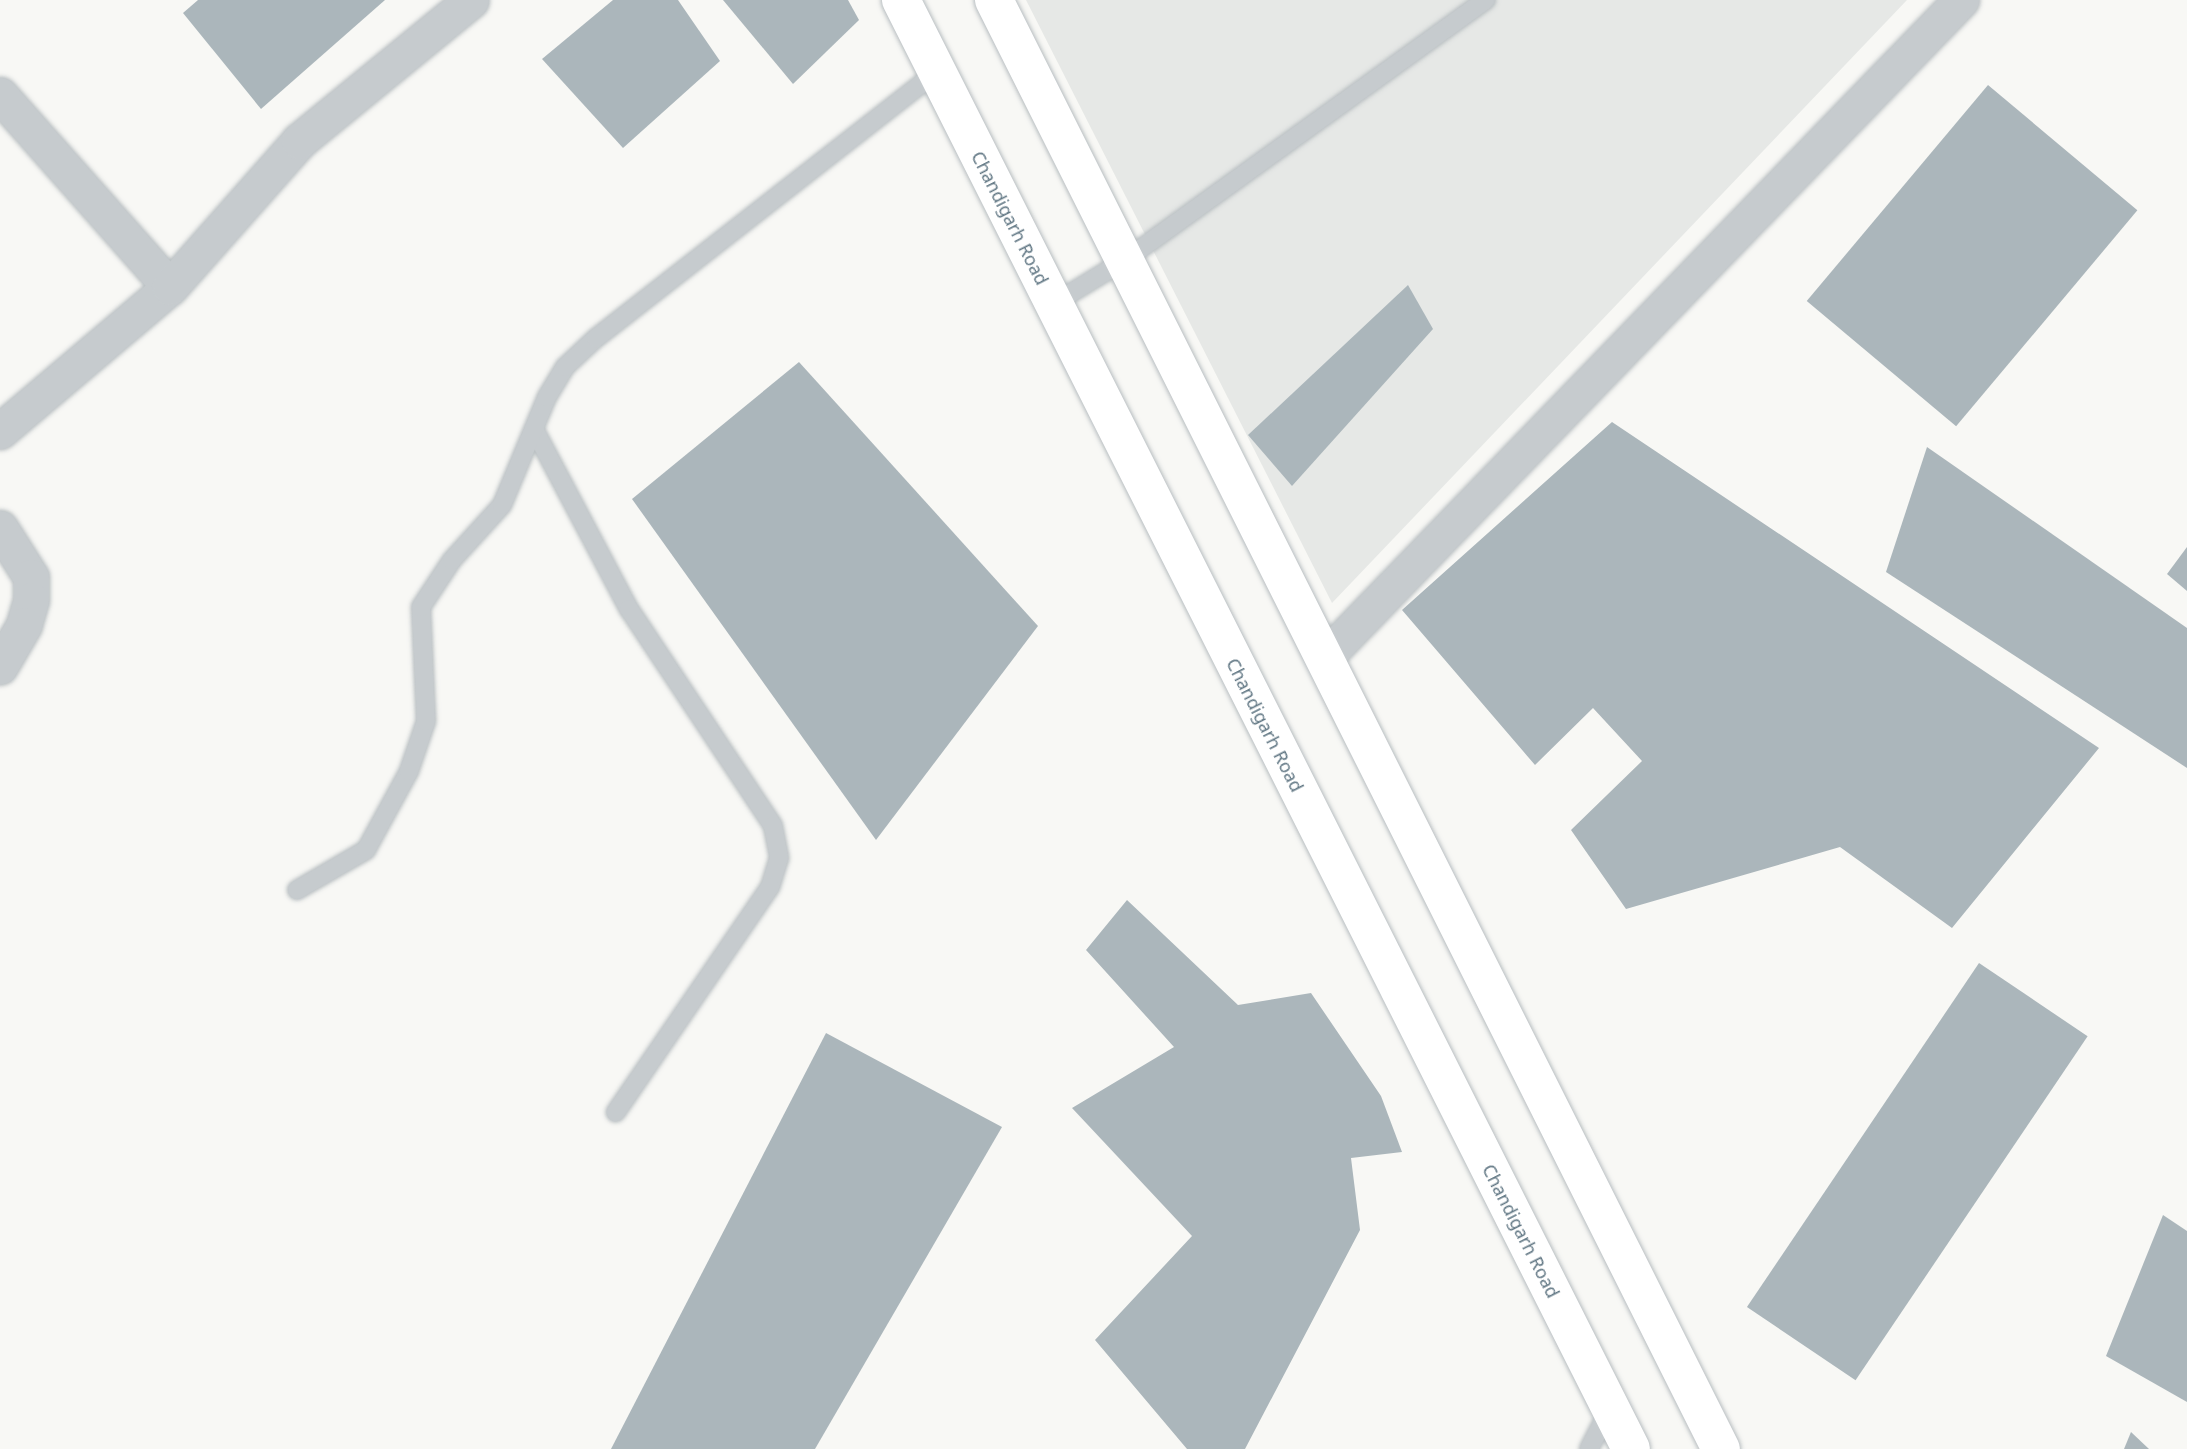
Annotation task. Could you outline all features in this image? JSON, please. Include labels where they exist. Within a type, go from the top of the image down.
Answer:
[{"type":"main road","name":"Chandigarh Road","points":[[901,0],[1631,1449]]},
{"type":"main road","points":[[994,0],[1721,1449]]},
{"type":"street","points":[[0,431],[170,287],[299,141],[471,0]]},
{"type":"street","points":[[1324,658],[1961,0]]},
{"type":"street","points":[[0,95],[170,287]]},
{"type":"street","points":[[0,528],[31,577],[31,600],[23,625],[0,666]]},
{"type":"lane","points":[[1053,304],[1125,260],[1486,0]]},
{"type":"lane","points":[[297,890],[366,850],[410,771],[426,721],[421,607],[452,561],[502,505],[565,367],[596,338],[937,72]]},
{"type":"lane","points":[[535,431],[629,609],[773,826],[779,858],[770,887],[616,1112]]},
{"type":"lane","points":[[1589,1449],[1610,1408]]},
{"type":"shaded area","points":[[1026,0],[1907,0],[1332,603]]},
{"type":"building","points":[[198,0],[385,0],[261,109],[183,13]]},
{"type":"building","points":[[613,0],[678,0],[720,61],[623,148],[542,59]]},
{"type":"building","points":[[723,0],[848,0],[859,20],[793,84]]},
{"type":"building","points":[[1988,85],[2137,210],[1956,426],[1807,301]]},
{"type":"building","points":[[1408,285],[1433,329],[1292,486],[1248,435]]},
{"type":"building","points":[[799,362],[1038,626],[876,840],[632,499]]},
{"type":"building","points":[[1612,422],[2099,748],[1952,928],[1840,847],[1626,909],[1571,830],[1642,761],[1593,708],[1535,765],[1402,610]]},
{"type":"building","points":[[1927,447],[2187,628],[2187,768],[1886,572]]},
{"type":"building","points":[[2187,547],[2187,591],[2167,574]]},
{"type":"building","points":[[1127,900],[1238,1005],[1311,993],[1381,1096],[1402,1152],[1351,1158],[1360,1230],[1245,1449],[1187,1449],[1095,1340],[1192,1236],[1072,1108],[1174,1047],[1086,950]]},
{"type":"building","points":[[1979,963],[2088,1036],[1856,1380],[1747,1307]]},
{"type":"building","points":[[826,1033],[1002,1127],[815,1449],[611,1449]]},
{"type":"building","points":[[2163,1215],[2187,1231],[2187,1402],[2106,1356]]},
{"type":"building","points":[[2131,1432],[2149,1449],[2124,1449]]}]
